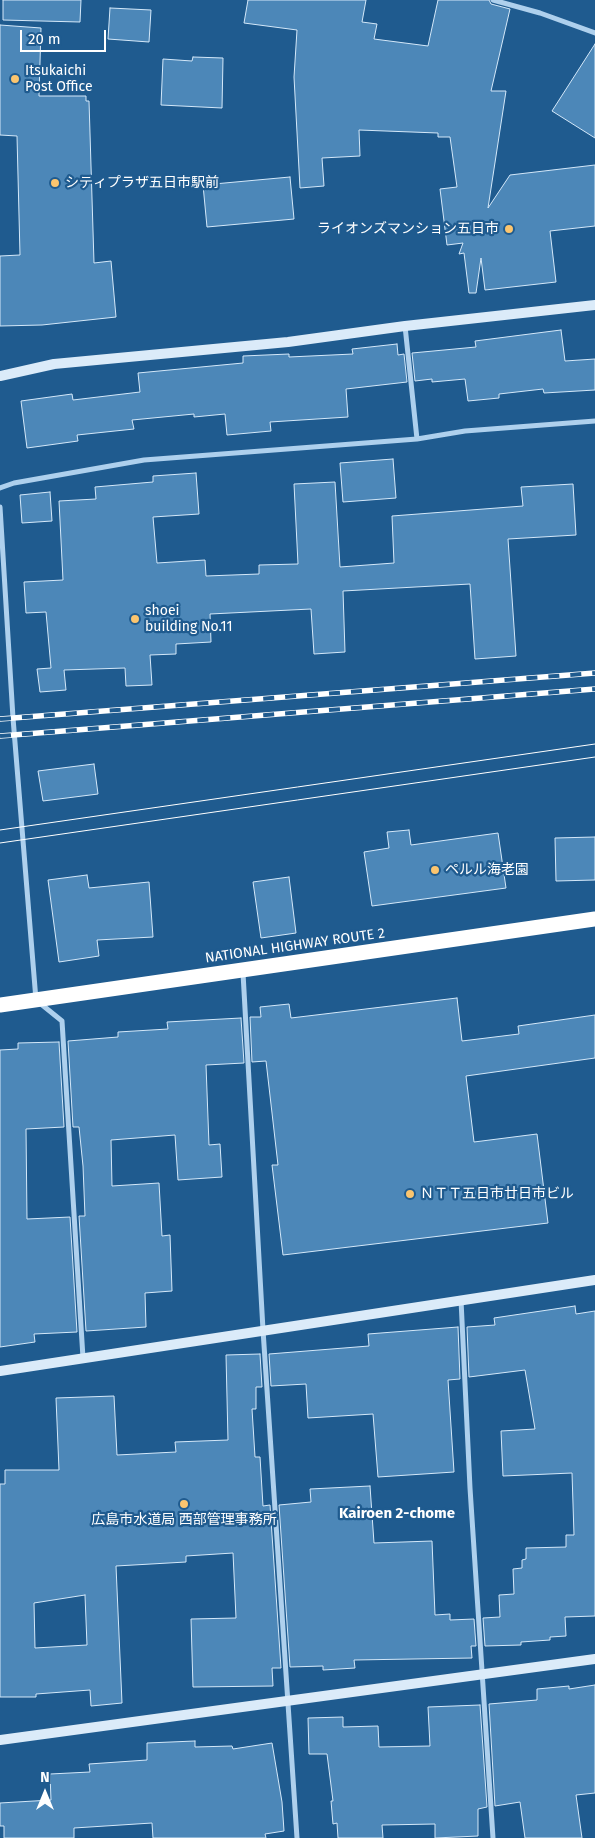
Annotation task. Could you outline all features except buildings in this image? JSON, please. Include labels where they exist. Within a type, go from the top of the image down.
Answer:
[{"type":"highway","name":"NATIONAL HIGHWAY ROUTE 2","points":[[0,1005],[595,919]]},
{"type":"street","points":[[493,0],[540,13],[595,33]]},
{"type":"street","points":[[0,376],[54,364],[288,342],[405,326],[595,305]]},
{"type":"street","points":[[405,326],[416,439]]},
{"type":"street","points":[[0,488],[144,460],[416,439],[465,431],[595,421]]},
{"type":"street","points":[[0,507],[13,718],[36,1000],[62,1021],[84,1358]]},
{"type":"street","points":[[243,970],[263,1330],[297,1838]]},
{"type":"street","points":[[0,1371],[595,1280]]},
{"type":"street","points":[[461,1300],[470,1488],[484,1674],[493,1838]]},
{"type":"street","points":[[0,1740],[287,1703],[595,1659]]},
{"type":"tram line","points":[[0,830],[595,744]]},
{"type":"tram line","points":[[0,843],[595,757]]},
{"type":"railway","points":[[0,719],[595,673]]},
{"type":"railway","points":[[0,736],[595,689]]},
{"type":"place","name":"Itsukaichi Post Office","points":[[15,79]]},
{"type":"place","name":"シティプラザ五日市駅前","points":[[55,183]]},
{"type":"place","name":"ライオンズマンション五日市","points":[[509,229]]},
{"type":"place","name":"shoei building No.11","points":[[135,619]]},
{"type":"place","name":"ペルル海老園","points":[[435,870]]},
{"type":"place","name":"ＮＴＴ五日市廿日市ビル","points":[[410,1194]]},
{"type":"place","name":"広島市水道局 西部管理事務所","points":[[184,1504]]},
{"type":"district","name":"Kairoen 2-chome","points":[[397,1514]]}]
